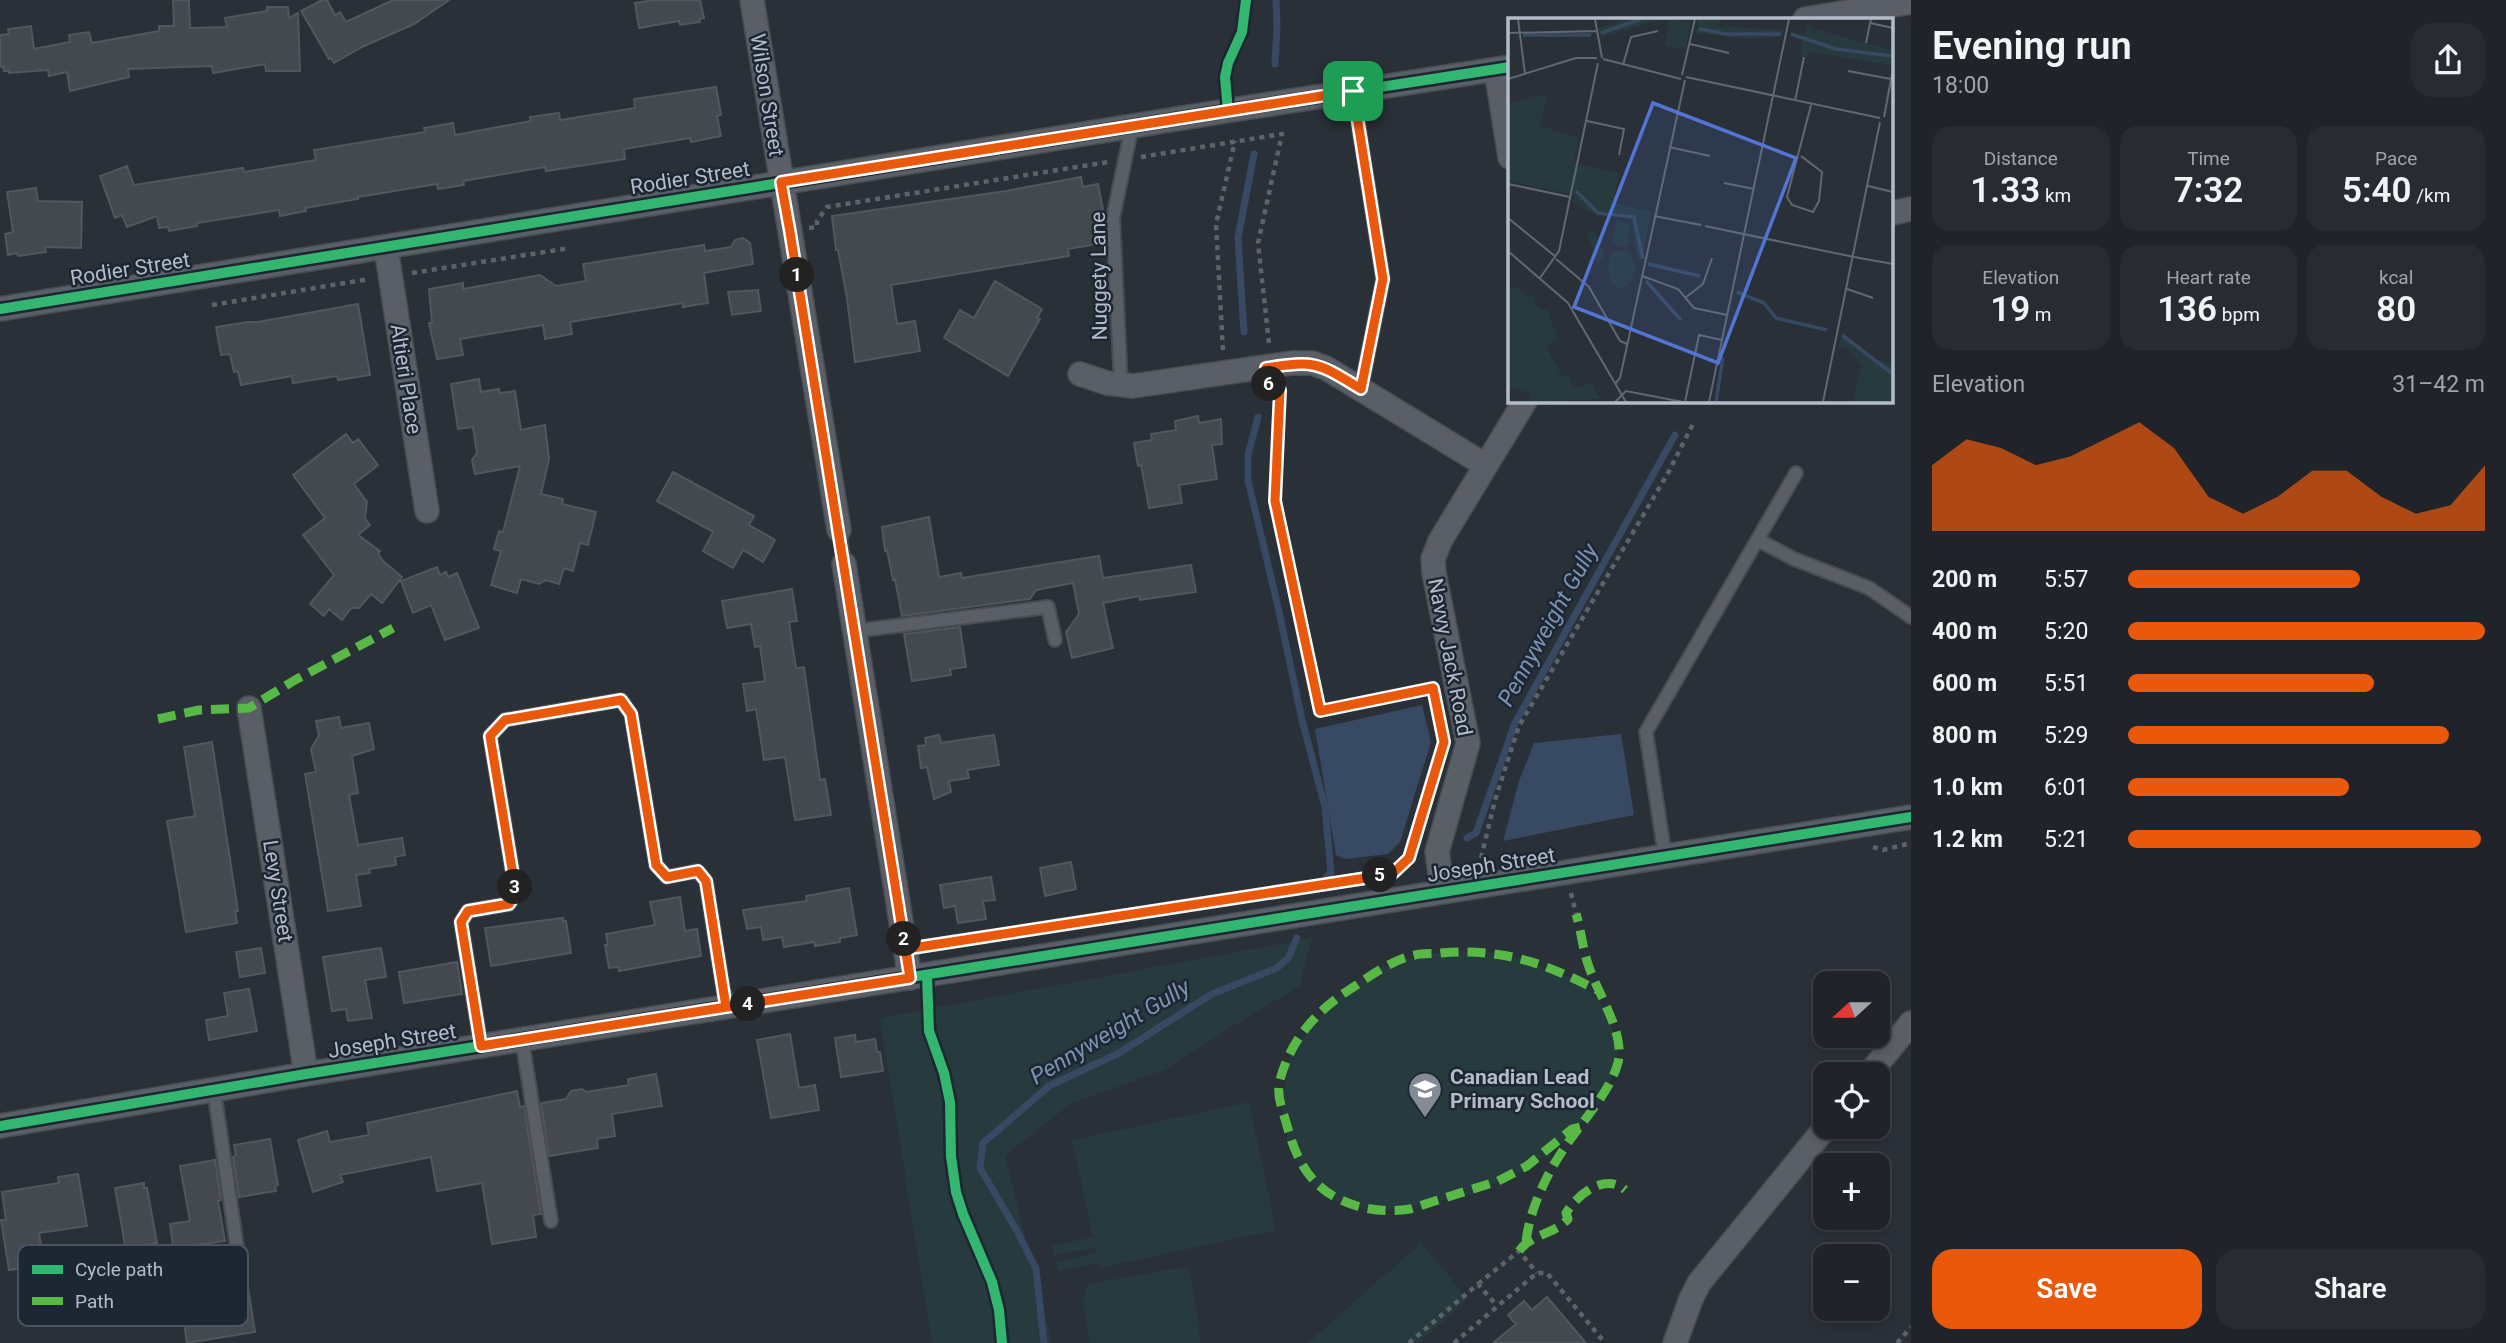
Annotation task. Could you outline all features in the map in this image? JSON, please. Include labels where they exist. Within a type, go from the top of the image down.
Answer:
[{"type":"street","name":"Wilson Street","points":[[752,0],[839,530]]},
{"type":"street","points":[[1811,18],[1911,2]]},
{"type":"street","name":"Rodier Street","points":[[0,309],[1503,68]]},
{"type":"street","points":[[1503,68],[1508,132]]},
{"type":"street","name":"Altieri Place","points":[[386,248],[427,511]]},
{"type":"street","points":[[1080,374],[1121,386],[1154,385],[1312,363],[1326,368],[1485,465]]},
{"type":"street","name":"Navvy Jack Road","points":[[1443,892],[1437,852],[1468,743],[1433,563],[1440,541],[1524,402]]},
{"type":"street","name":"Wilson Street","points":[[844,564],[910,978]]},
{"type":"street","name":"Levy Street","points":[[249,709],[306,1074]]},
{"type":"street","name":"Joseph Street","points":[[0,1126],[306,1074],[1911,817]]},
{"type":"street","points":[[1879,1062],[1911,1023]]},
{"type":"street","points":[[1675,1343],[1690,1299],[1699,1283],[1816,1139]]},
{"type":"lane","points":[[1353,91],[1383,279],[1361,389]]},
{"type":"lane","name":"Nuggety Lane","points":[[1121,386],[1113,218],[1132,126]]},
{"type":"lane","points":[[1665,856],[1646,732],[1796,473]]},
{"type":"lane","name":"Wilson Street","points":[[839,530],[844,564]]},
{"type":"lane","points":[[1758,540],[1787,556],[1869,588],[1911,617]]},
{"type":"lane","points":[[855,631],[1048,607],[1055,640]]},
{"type":"lane","points":[[481,1046],[461,922],[468,911],[509,904],[516,893],[490,736],[505,720],[621,700],[631,714],[656,865],[667,877],[698,871],[706,881],[726,1007]]},
{"type":"lane","points":[[522,1040],[551,1221]]},
{"type":"lane","points":[[214,1090],[237,1245]]},
{"type":"path","points":[[790,232],[817,227],[817,221],[827,207],[1282,134],[1258,243],[1269,343],[1263,344],[1269,391],[1280,390],[1275,501],[1320,711],[1433,688],[1436,701]]},
{"type":"path","points":[[1235,141],[1216,224],[1222,350],[1235,348]]},
{"type":"path","points":[[212,305],[570,248]]},
{"type":"path","points":[[1481,858],[1519,726],[1662,483],[1694,422]]},
{"type":"path","points":[[906,949],[1392,874],[1409,858],[1421,818]]},
{"type":"path","points":[[1571,893],[1576,914]]},
{"type":"path","points":[[1409,1343],[1519,1251],[1537,1273]]},
{"type":"path","points":[[1454,1343],[1537,1273],[1547,1273],[1605,1343]]},
{"type":"path","points":[[1478,1284],[1497,1306]]},
{"type":"path","points":[[1897,1343],[1911,1326]]},
{"type":"green space","points":[[1312,938],[1299,987],[1164,1070],[1070,1104],[1005,1156],[1052,1343],[932,1343],[880,1018]]},
{"type":"green space","points":[[1502,952],[1579,981],[1607,1010],[1618,1055],[1606,1095],[1569,1137],[1524,1171],[1472,1194],[1412,1207],[1371,1211],[1327,1199],[1304,1174],[1289,1148],[1281,1104],[1290,1057],[1311,1027],[1344,991],[1381,967],[1430,953]]},
{"type":"green space","points":[[1249,1102],[1276,1230],[1100,1268],[1098,1263],[1058,1271],[1056,1262],[1097,1253],[1095,1247],[1054,1256],[1052,1246],[1093,1237],[1072,1140]]},
{"type":"green space","points":[[1421,1243],[1468,1299],[1418,1343],[1308,1343]]},
{"type":"green space","points":[[1183,1267],[1190,1271],[1201,1343],[1090,1343],[1083,1299],[1088,1284]]},
{"type":"water","points":[[1422,705],[1431,742],[1400,842],[1388,854],[1345,859],[1336,855],[1315,729]]},
{"type":"water","points":[[1621,734],[1634,815],[1503,841],[1519,781],[1534,743]]},
{"type":"building","points":[[173,0],[189,0],[190,28],[227,27],[225,18],[267,11],[267,7],[288,7],[289,18],[298,13],[300,71],[266,71],[265,64],[213,73],[212,66],[128,69],[129,77],[70,91],[67,72],[49,76],[48,70],[9,73],[4,71],[3,66],[0,67],[0,35],[9,34],[8,29],[31,26],[34,49],[70,42],[69,35],[89,32],[92,43],[159,31],[159,26],[174,26]]},
{"type":"building","points":[[327,0],[335,15],[340,12],[346,22],[393,0],[449,0],[414,24],[362,47],[334,63],[301,11]]},
{"type":"building","points":[[654,0],[700,0],[704,18],[699,19],[700,22],[680,25],[679,21],[639,28],[635,3]]},
{"type":"building","points":[[716,87],[721,115],[717,116],[721,136],[691,142],[690,138],[624,149],[625,159],[546,171],[545,167],[463,181],[464,185],[438,189],[437,184],[358,197],[280,216],[279,210],[197,223],[197,226],[169,231],[168,227],[159,228],[157,216],[127,227],[122,215],[115,218],[100,176],[127,166],[134,185],[243,168],[244,172],[316,160],[314,150],[425,132],[424,128],[453,123],[455,135],[531,121],[530,117],[559,113],[560,120],[635,108],[634,99]]},
{"type":"building","points":[[1081,177],[1083,187],[1098,184],[1103,210],[1097,211],[1103,243],[1068,249],[1069,256],[891,285],[897,324],[915,321],[920,351],[855,362],[832,216],[1006,191]]},
{"type":"building","points":[[36,188],[38,201],[82,202],[81,248],[45,247],[46,252],[8,255],[5,234],[13,232],[7,192]]},
{"type":"building","points":[[743,238],[750,243],[753,264],[704,273],[708,303],[683,307],[683,303],[570,322],[572,334],[545,339],[543,325],[460,339],[463,355],[437,359],[429,323],[432,323],[429,289],[463,283],[463,289],[540,275],[556,286],[586,281],[583,264],[704,245],[705,251],[731,247],[735,240]]},
{"type":"building","points":[[995,281],[1042,309],[1037,318],[1040,319],[1008,376],[944,338],[960,310],[974,318]]},
{"type":"building","points":[[758,290],[761,311],[732,315],[728,292]]},
{"type":"building","points":[[358,304],[370,375],[338,380],[337,376],[293,383],[292,376],[241,385],[238,371],[234,372],[230,354],[221,355],[216,327]]},
{"type":"building","points":[[479,379],[481,392],[499,389],[500,393],[515,391],[521,430],[545,425],[549,459],[541,494],[563,499],[562,504],[596,512],[588,545],[580,543],[573,571],[564,568],[559,584],[546,580],[539,584],[521,579],[517,593],[491,585],[501,551],[494,549],[499,531],[503,532],[520,466],[475,474],[472,460],[477,453],[473,427],[458,429],[451,384]]},
{"type":"building","points":[[1198,416],[1199,423],[1221,419],[1222,444],[1212,445],[1217,479],[1179,485],[1182,503],[1149,508],[1134,443],[1152,440],[1151,434],[1176,430],[1175,421]]},
{"type":"building","points":[[346,434],[353,443],[358,439],[378,465],[354,484],[367,502],[365,518],[370,525],[358,535],[380,551],[378,554],[384,562],[402,577],[382,603],[371,594],[359,608],[351,608],[342,620],[329,609],[324,616],[310,604],[334,575],[303,535],[325,518],[293,475]]},
{"type":"building","points":[[673,472],[754,516],[749,525],[775,540],[763,562],[743,550],[733,568],[703,551],[713,532],[657,501]]},
{"type":"building","points":[[929,517],[939,577],[961,573],[962,578],[1099,556],[1103,578],[1191,565],[1196,592],[1140,600],[1139,596],[1103,603],[1113,648],[1072,658],[1066,632],[1079,614],[1073,583],[1036,590],[1030,599],[902,616],[895,579],[893,580],[887,550],[885,551],[882,527]]},
{"type":"building","points":[[437,567],[440,575],[446,572],[448,577],[457,573],[479,628],[445,640],[431,605],[413,613],[401,581]]},
{"type":"building","points":[[792,589],[797,621],[789,622],[796,668],[804,667],[820,780],[825,779],[831,815],[795,820],[785,757],[764,760],[756,709],[747,711],[743,684],[765,681],[760,646],[755,647],[751,624],[727,628],[722,601]]},
{"type":"building","points":[[960,627],[966,667],[950,669],[951,675],[912,681],[904,634]]},
{"type":"building","points":[[339,717],[341,728],[369,723],[374,749],[352,756],[358,793],[349,795],[358,845],[402,838],[405,855],[395,857],[396,865],[369,869],[370,873],[356,875],[361,906],[328,911],[305,774],[316,772],[311,749],[319,736],[316,721]]},
{"type":"building","points":[[939,735],[941,743],[994,735],[999,765],[967,770],[969,778],[949,781],[951,792],[934,799],[927,767],[921,768],[918,746],[926,745],[925,738]]},
{"type":"building","points":[[212,742],[238,911],[235,911],[237,923],[186,932],[167,821],[195,816],[184,747]]},
{"type":"building","points":[[1071,862],[1076,889],[1045,896],[1040,868]]},
{"type":"building","points":[[991,877],[995,900],[983,901],[986,919],[958,923],[955,906],[944,908],[940,885]]},
{"type":"building","points":[[849,888],[857,935],[840,938],[840,942],[815,946],[814,942],[784,947],[782,937],[763,940],[761,927],[747,929],[743,910],[807,901],[806,896]]},
{"type":"building","points":[[680,897],[685,931],[697,929],[701,956],[619,971],[619,967],[609,968],[606,934],[655,925],[650,902]]},
{"type":"building","points":[[563,918],[563,921],[566,921],[571,953],[491,966],[485,928]]},
{"type":"building","points":[[261,948],[265,973],[240,977],[236,952]]},
{"type":"building","points":[[381,948],[386,977],[365,980],[372,1018],[348,1021],[346,1009],[332,1011],[323,957]]},
{"type":"building","points":[[457,962],[462,994],[404,1003],[399,972]]},
{"type":"building","points":[[249,989],[257,1031],[209,1040],[206,1020],[228,1016],[224,993]]},
{"type":"building","points":[[790,1034],[799,1088],[815,1085],[819,1110],[771,1118],[757,1040]]},
{"type":"building","points":[[855,1035],[856,1042],[875,1039],[883,1071],[841,1077],[835,1038]]},
{"type":"building","points":[[656,1074],[662,1106],[612,1114],[615,1136],[597,1139],[598,1148],[549,1156],[541,1103],[566,1099],[571,1091],[582,1089],[586,1092],[629,1085],[628,1079]]},
{"type":"building","points":[[517,1091],[520,1107],[524,1106],[541,1214],[533,1215],[536,1237],[492,1244],[482,1183],[437,1191],[431,1157],[340,1175],[343,1182],[313,1192],[298,1140],[327,1131],[330,1142],[369,1135],[367,1123]]},
{"type":"building","points":[[270,1139],[278,1185],[275,1186],[276,1191],[239,1197],[233,1157],[236,1156],[234,1145]]},
{"type":"building","points":[[215,1160],[225,1241],[173,1245],[170,1224],[190,1221],[180,1166]]},
{"type":"building","points":[[78,1174],[87,1226],[39,1233],[41,1245],[18,1245],[18,1269],[9,1270],[1,1220],[6,1220],[2,1192],[59,1183],[58,1177]]},
{"type":"building","points":[[144,1183],[157,1243],[125,1245],[115,1188]]},
{"type":"building","points":[[248,1288],[255,1332],[187,1343],[185,1326],[248,1326]]},
{"type":"building","points":[[1547,1297],[1586,1343],[1493,1343],[1516,1324],[1508,1315],[1524,1301],[1532,1310]]},
{"type":"waterway","points":[[1275,64],[1276,0]]},
{"type":"waterway","points":[[1244,332],[1238,238],[1254,154]]},
{"type":"waterway","points":[[1258,417],[1248,455],[1248,480],[1302,720],[1325,807],[1331,873],[1327,876]]},
{"type":"waterway","name":"Pennyweight Gully","points":[[1467,838],[1476,833],[1515,723],[1675,435]]},
{"type":"waterway","name":"Pennyweight Gully","points":[[1044,1343],[1036,1269],[980,1168],[983,1143],[1049,1086],[1119,1053],[1212,994],[1277,968],[1288,958],[1297,938]]},
{"type":"marked path","points":[[158,719],[199,710],[249,708],[295,680],[393,628]]},
{"type":"marked path","points":[[1526,1241],[1531,1216],[1553,1166],[1612,1079],[1619,1057],[1616,1033],[1587,961],[1576,914]]},
{"type":"marked path","points":[[1580,1127],[1572,1129],[1527,1166],[1498,1181],[1410,1209],[1377,1210],[1342,1200],[1318,1185],[1309,1175],[1290,1137],[1280,1101],[1279,1085],[1290,1052],[1315,1017],[1364,980],[1406,957],[1463,952],[1504,955],[1542,965],[1599,991]]},
{"type":"marked path","points":[[1519,1251],[1530,1241],[1563,1224],[1568,1219],[1566,1213],[1571,1206],[1592,1188],[1609,1183],[1625,1190]]},
{"type":"cycle path","points":[[1228,111],[1225,77],[1228,63],[1242,32],[1246,0]]},
{"type":"cycle path","points":[[0,309],[1508,67]]},
{"type":"cycle path","points":[[0,1126],[306,1074],[1911,817]]},
{"type":"cycle path","points":[[927,975],[929,1031],[944,1073],[950,1102],[951,1156],[956,1192],[992,1282],[999,1310],[1002,1343]]},
{"type":"place","name":"Canadian Lead Primary School","points":[[1425,1119]]},
{"type":"route","points":[[1353,91],[781,182],[910,978],[481,1046],[461,922],[468,911],[509,904],[516,893],[490,736],[505,720],[621,700],[631,714],[656,865],[667,877],[698,871],[706,881],[726,1007],[910,978],[906,949],[1392,874],[1409,858],[1444,742],[1433,688],[1320,711],[1275,501],[1280,390],[1269,391],[1266,368],[1292,363],[1312,363],[1326,368],[1361,389],[1383,279],[1353,91]]}]
